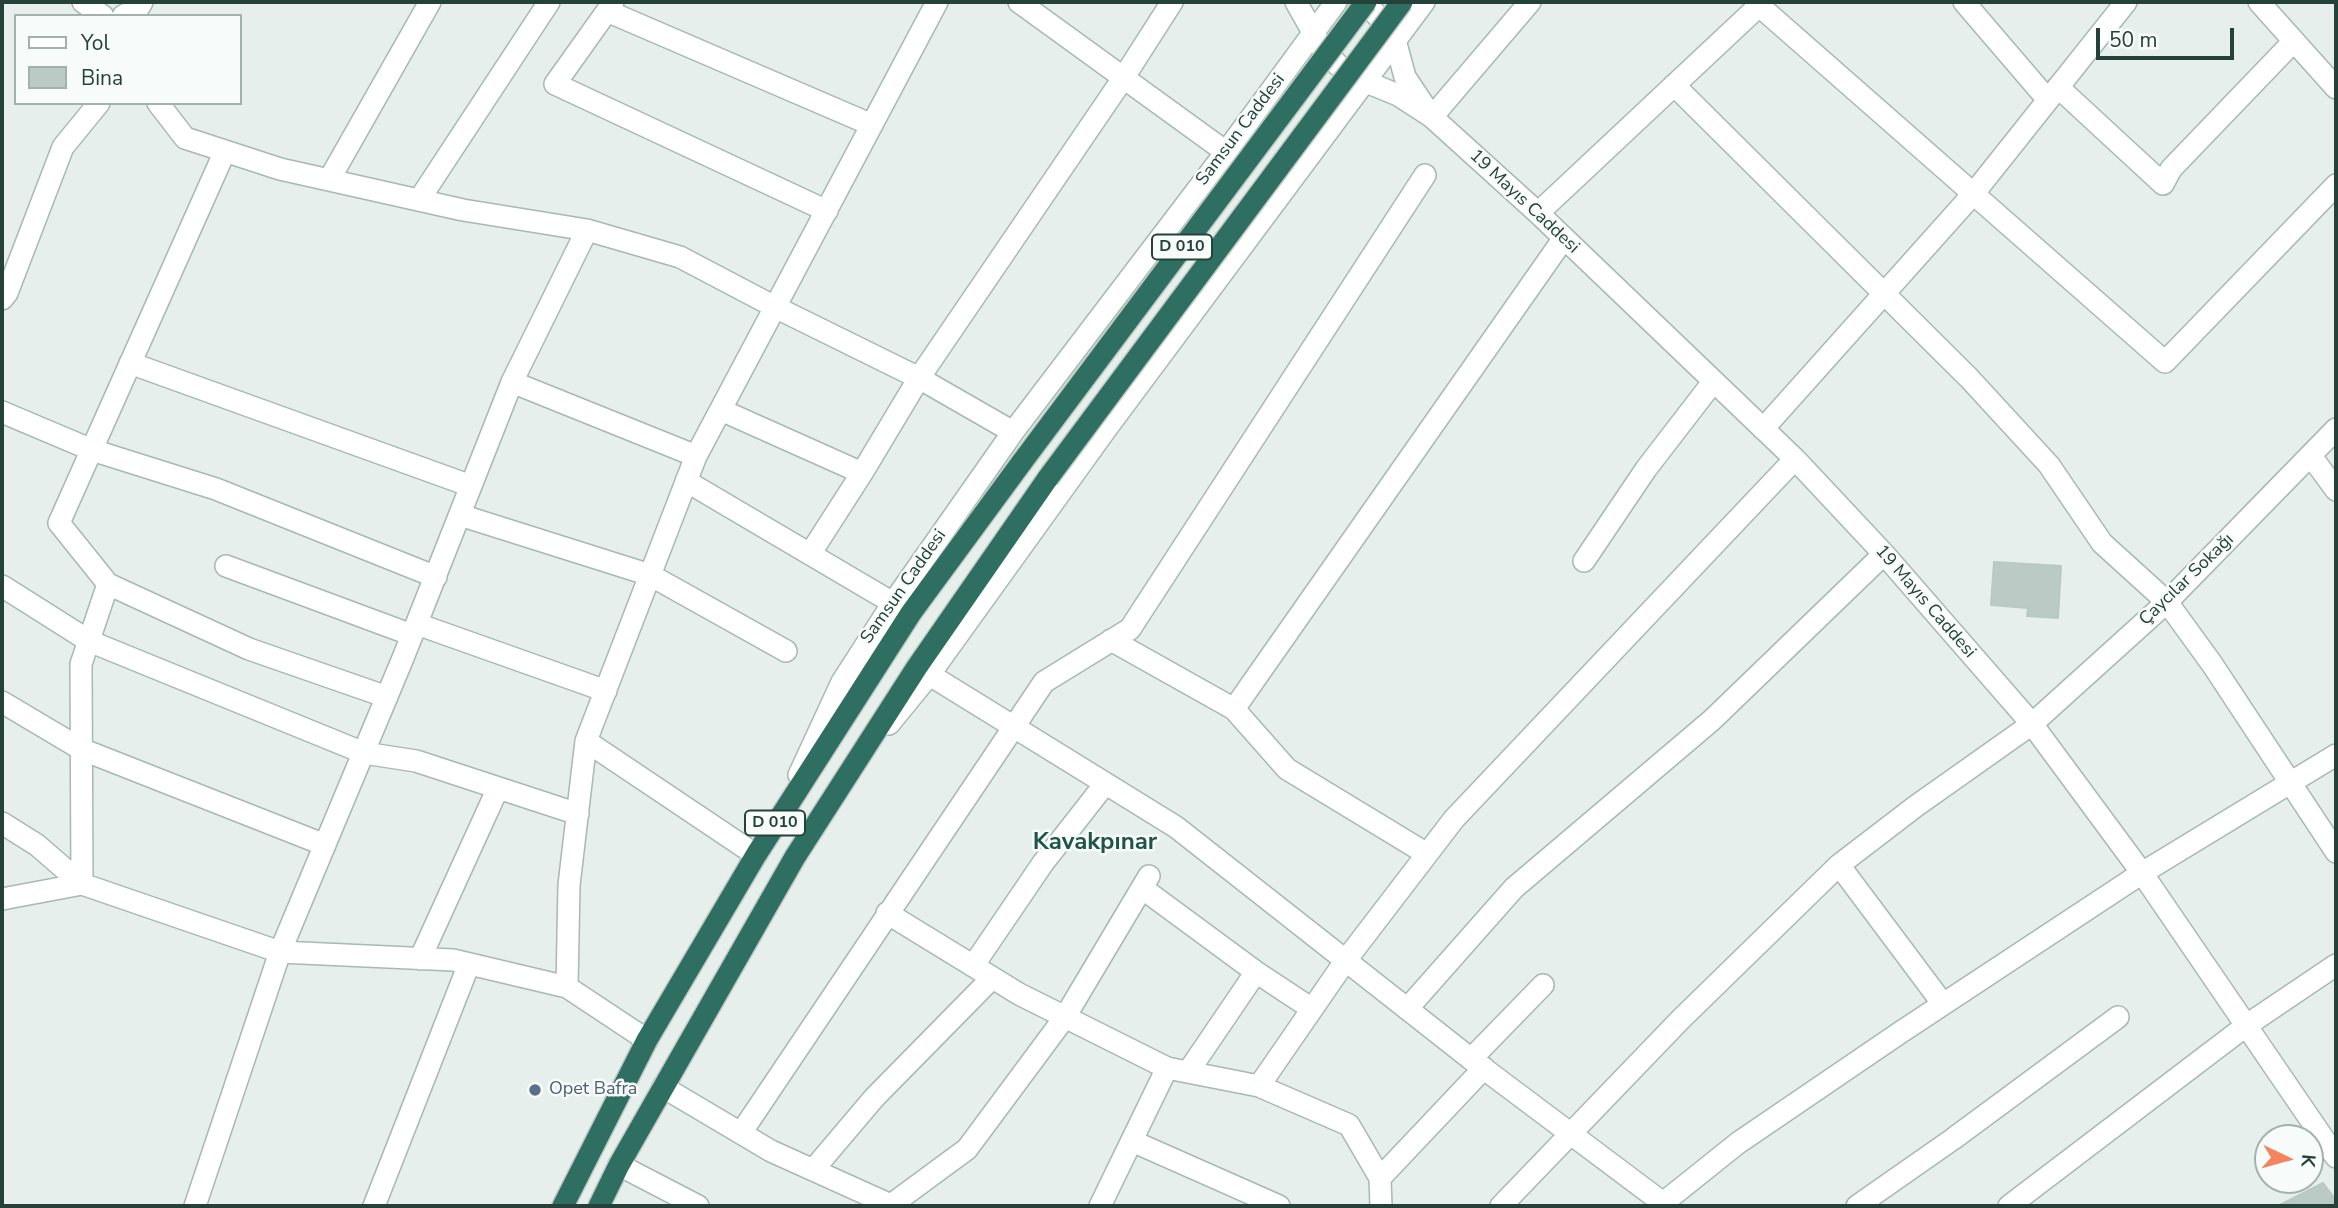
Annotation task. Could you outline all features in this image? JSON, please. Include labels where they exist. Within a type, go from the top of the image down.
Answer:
[{"type":"highway","name":"D 010","points":[[599,1206],[619,1165],[795,857],[844,780],[923,671],[1048,478],[1402,2]]},
{"type":"highway","name":"Samsun Caddesi","points":[[564,1206],[647,1040],[782,812],[911,613],[1343,33],[1367,6]]},
{"type":"street","points":[[83,2],[100,14]]},
{"type":"street","points":[[127,14],[139,7],[142,2]]},
{"type":"street","points":[[329,180],[430,2]]},
{"type":"street","points":[[419,200],[549,2]]},
{"type":"street","points":[[567,987],[569,885],[586,741],[696,456],[937,2]]},
{"type":"street","points":[[1019,2],[1226,152]]},
{"type":"street","points":[[810,554],[919,378],[1172,2]]},
{"type":"street","name":"19 Mayıs Caddesi","points":[[1296,2],[1313,34],[1338,65],[1364,82],[1398,95],[1432,117],[1564,237],[1795,459],[1884,554],[2032,724],[2142,873],[2336,1157]]},
{"type":"street","points":[[782,812],[842,682],[893,603],[1013,432],[1226,152],[1336,2]]},
{"type":"street","points":[[1424,2],[1051,504],[923,671],[1176,827],[1477,1064],[1663,1203],[1738,1143],[1943,1004],[2142,873],[2336,755]]},
{"type":"street","points":[[1432,117],[1530,2]]},
{"type":"street","points":[[1964,2],[2053,93],[2163,184],[2171,169],[2294,41]]},
{"type":"street","points":[[1763,429],[1974,193],[2126,2]]},
{"type":"street","points":[[2259,2],[2336,88]]},
{"type":"street","points":[[1538,213],[1759,3],[2165,362],[2336,185]]},
{"type":"street","points":[[827,211],[555,84],[610,6],[872,125]]},
{"type":"street","name":"19 Mayıs Caddesi","points":[[1367,6],[1395,40],[1405,77],[1432,117]]},
{"type":"street","points":[[1674,85],[1969,378],[2049,465],[2102,543],[2167,602],[2292,783],[2336,852]]},
{"type":"street","points":[[2,299],[7,293],[62,146],[97,105]]},
{"type":"street","points":[[160,105],[185,138],[280,169],[463,210],[587,230],[680,257],[919,378],[1013,432]]},
{"type":"street","points":[[225,151],[59,523],[108,584],[248,649],[387,697]]},
{"type":"street","points":[[741,1133],[1044,682],[1130,629],[1425,175]]},
{"type":"street","points":[[195,1206],[280,952],[415,630],[512,382],[587,230]]},
{"type":"street","points":[[1234,709],[1564,237]]},
{"type":"street","points":[[130,363],[471,486]]},
{"type":"street","points":[[512,382],[696,456]]},
{"type":"street","points":[[1584,561],[1646,469],[1713,382]]},
{"type":"street","points":[[721,410],[862,473]]},
{"type":"street","points":[[2,412],[92,450],[216,489],[436,577]]},
{"type":"street","name":"Çaycılar Sokağı","points":[[1501,1206],[1681,1019],[1839,865],[1916,806],[2032,724],[2167,602],[2336,429]]},
{"type":"street","points":[[2311,456],[2336,490]]},
{"type":"street","points":[[1259,1086],[1346,960],[1454,819],[1795,459]]},
{"type":"street","points":[[687,481],[893,603]]},
{"type":"street","points":[[460,515],[650,575],[786,651]]},
{"type":"street","points":[[1407,1009],[1514,888],[1712,720],[1884,554]]},
{"type":"street","points":[[226,566],[606,691]]},
{"type":"street","points":[[82,884],[81,664],[108,584]]},
{"type":"street","points":[[2,586],[89,641],[364,752],[416,761],[578,814]]},
{"type":"street","points":[[1111,640],[1234,709],[1287,769],[1427,854]]},
{"type":"street","points":[[2,702],[81,749],[325,845]]},
{"type":"street","points":[[586,741],[756,855]]},
{"type":"street","points":[[973,966],[1043,863],[1105,784]]},
{"type":"street","points":[[420,958],[498,788]]},
{"type":"street","points":[[2,823],[37,845],[82,884],[280,952],[453,960],[567,987],[647,1040]]},
{"type":"street","points":[[1839,865],[1943,1004]]},
{"type":"street","points":[[663,1087],[771,1152],[892,1206],[967,1149],[1065,1017],[1146,882],[1256,972],[1312,1009]]},
{"type":"street","points":[[2,899],[82,884]]},
{"type":"street","points":[[887,913],[1019,994],[1177,1070],[1259,1086],[1349,1125],[1380,1178],[1381,1206]]},
{"type":"street","points":[[374,1206],[469,964]]},
{"type":"street","points":[[2009,1206],[2247,1026],[2336,965]]},
{"type":"street","points":[[1100,1206],[1132,1141],[1177,1070],[1256,972]]},
{"type":"street","points":[[813,1170],[874,1098],[992,978]]},
{"type":"street","points":[[1380,1178],[1543,985]]},
{"type":"street","points":[[1857,1206],[2118,1017]]},
{"type":"street","points":[[1132,1141],[1279,1206]]},
{"type":"street","points":[[619,1165],[698,1206]]},
{"type":"building","points":[[1994,562],[2061,566],[2058,618],[2027,616],[2028,608],[1991,605]]},
{"type":"building","points":[[2324,1184],[2336,1200],[2336,1206],[2278,1206],[2301,1194],[2324,1194]]},
{"type":"place","name":"Opet Bafra","points":[[535,1090]]},
{"type":"district","name":"Kavakpınar","points":[[1095,843]]}]
